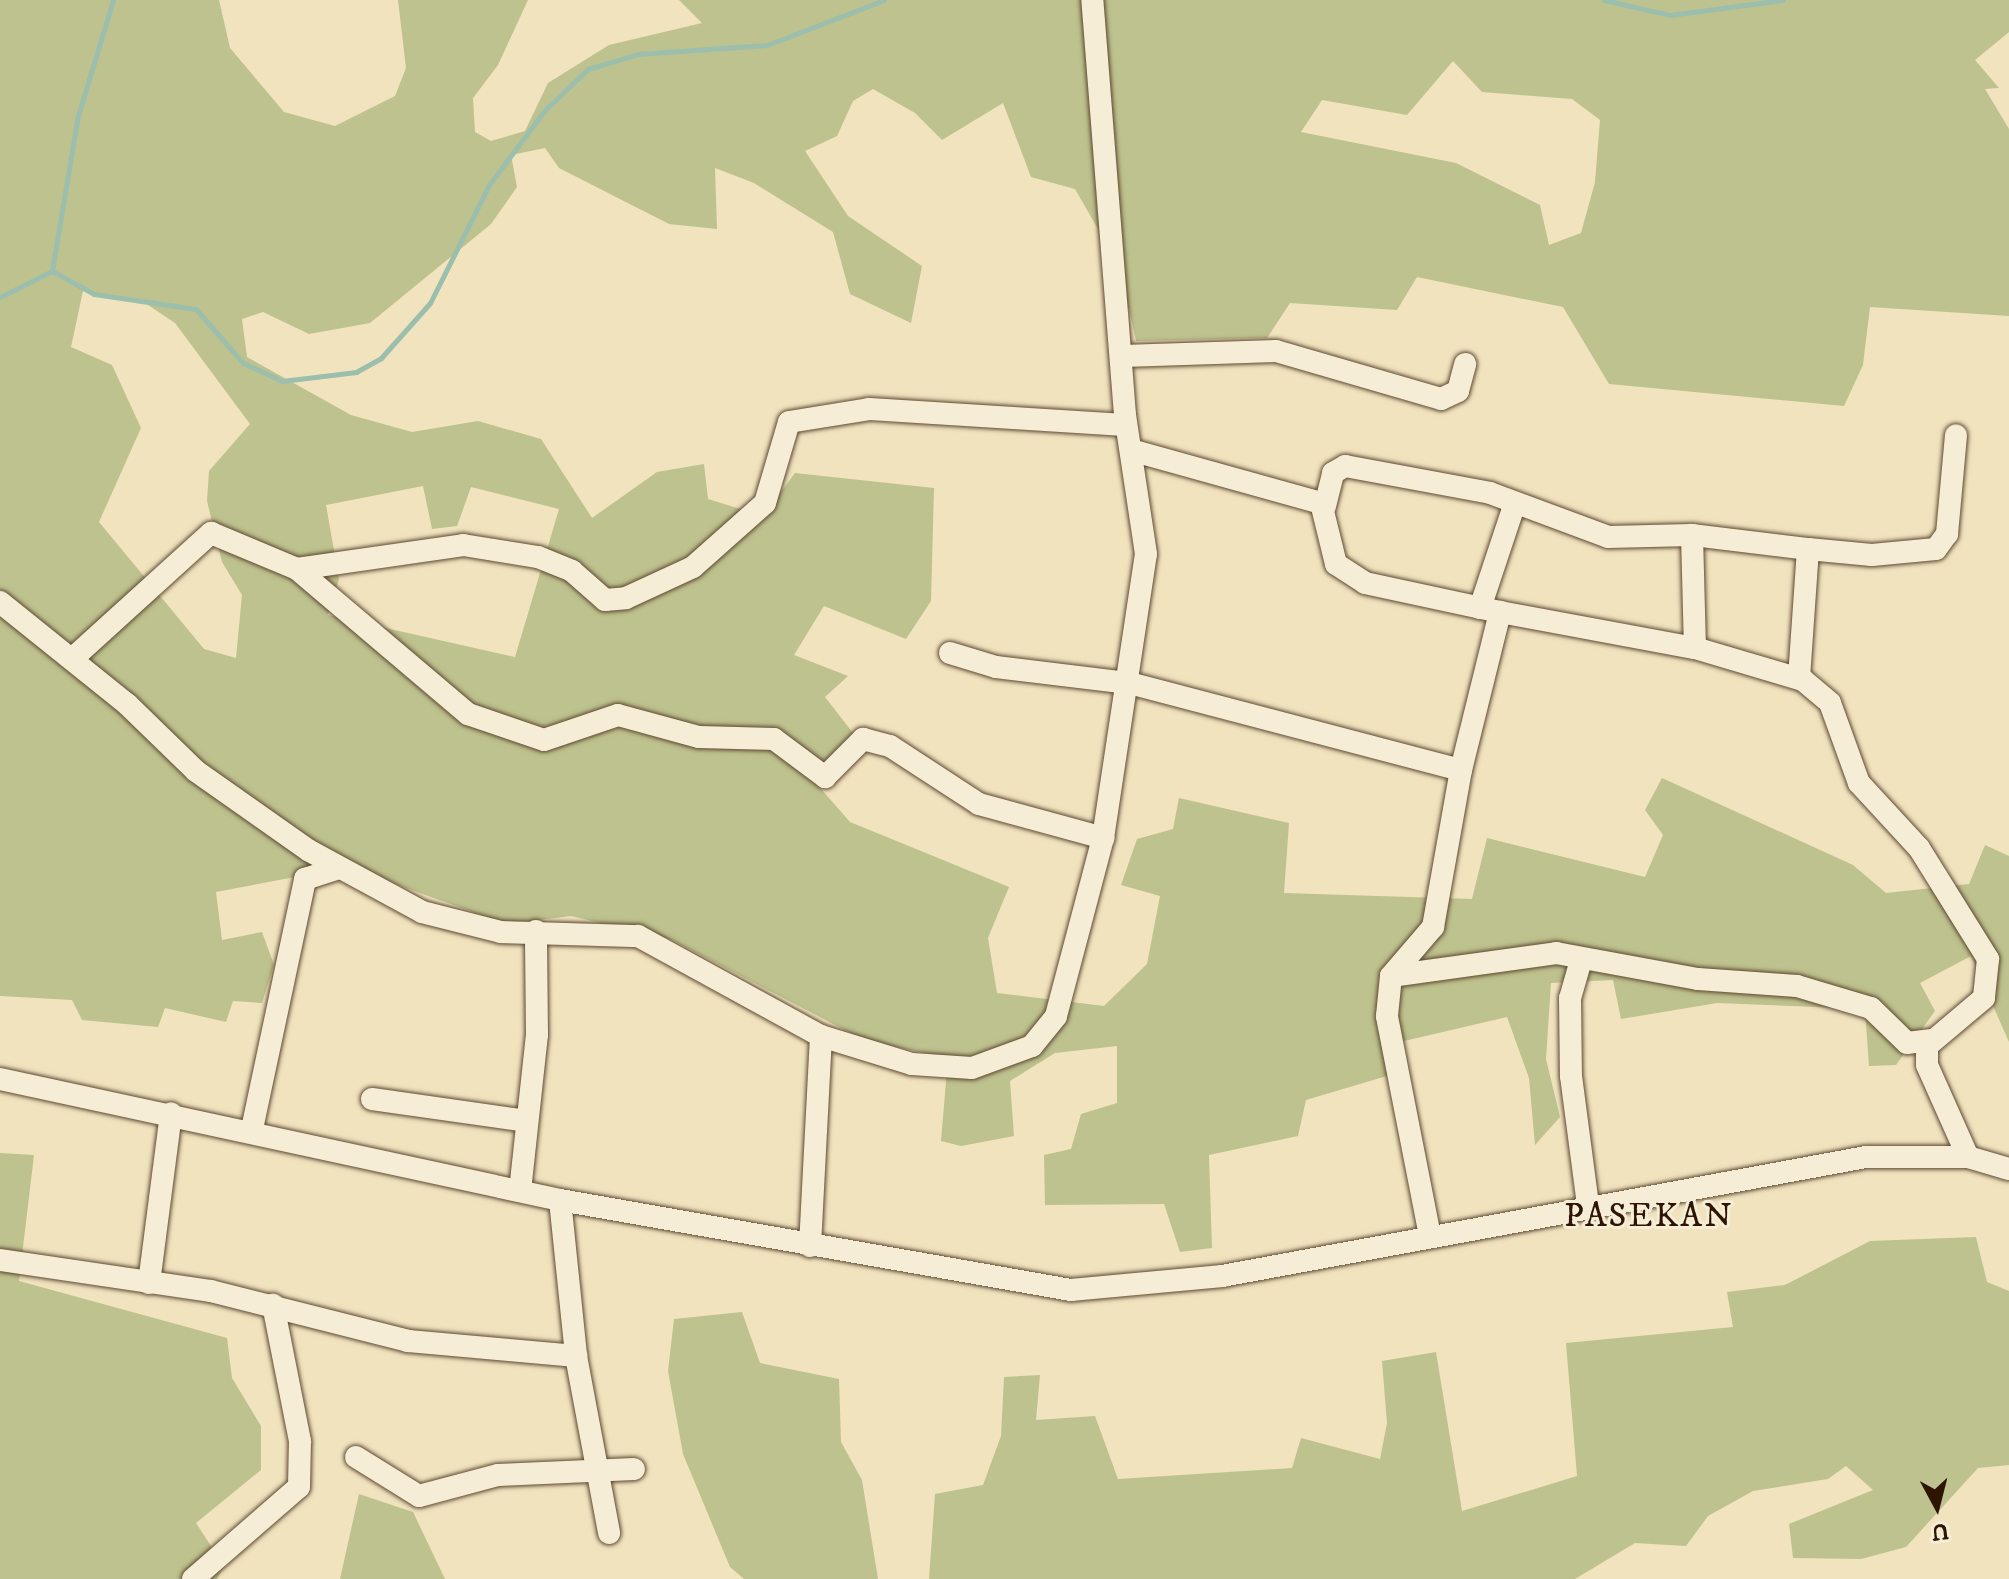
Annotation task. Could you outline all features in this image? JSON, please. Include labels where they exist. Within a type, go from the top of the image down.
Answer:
[{"type":"street","points":[[0,602],[72,659],[196,771],[338,868],[422,912],[501,932],[638,936],[821,1036],[912,1064],[972,1068],[1032,1046],[1056,1016],[1103,838],[1129,683],[1146,554],[1126,425],[1123,356],[1092,0]]},
{"type":"street","points":[[1123,356],[1276,351],[1441,399],[1458,391],[1465,364]]},
{"type":"street","points":[[72,659],[203,536],[219,534],[275,566],[297,569],[463,545],[558,561],[605,600],[626,598],[693,567],[765,503],[789,422],[869,409],[1126,425]]},
{"type":"street","points":[[1391,976],[1556,953],[1581,960],[1797,986],[1871,1008],[1907,1043],[1930,1040],[1984,998],[1988,959],[1919,848],[1859,783],[1830,703],[1799,678],[1695,648],[1409,598],[1344,573],[1325,506],[1333,473],[1345,466],[1490,493],[1514,506],[1608,537],[1692,535],[1872,555],[1936,549],[1947,534],[1956,435]]},
{"type":"street","points":[[1131,450],[1325,506]]},
{"type":"street","points":[[1430,1236],[1394,1070],[1387,1016],[1391,976],[1433,927],[1490,610],[1514,506]]},
{"type":"street","points":[[1692,535],[1695,648]]},
{"type":"street","points":[[1799,678],[1808,549]]},
{"type":"street","points":[[297,569],[358,614],[468,714],[544,740],[618,715],[699,737],[774,739],[825,777],[853,741],[863,739],[890,746],[979,804],[1103,838]]},
{"type":"street","points":[[950,653],[996,667],[1129,683],[1461,770]]},
{"type":"street","points":[[252,1129],[305,879],[338,868]]},
{"type":"street","points":[[520,1191],[537,1035],[536,931]]},
{"type":"street","points":[[1581,960],[1570,998],[1571,1076],[1588,1206]]},
{"type":"street","points":[[810,1246],[821,1036]]},
{"type":"street","points":[[1930,1040],[1927,1065],[1968,1157]]},
{"type":"street","points":[[0,1079],[252,1129],[560,1200],[1025,1285],[1117,1289],[1866,1157],[1968,1157],[2003,1161]]},
{"type":"street","points":[[372,1099],[526,1121]]},
{"type":"street","points":[[149,1283],[171,1113]]},
{"type":"street","points":[[560,1200],[576,1356],[593,1468],[609,1533]]},
{"type":"street","points":[[0,1260],[273,1305],[408,1341],[576,1356]]},
{"type":"street","points":[[193,1579],[299,1487],[300,1441],[273,1305]]},
{"type":"street","points":[[356,1457],[419,1496],[498,1475],[593,1468],[634,1469]]},
{"type":"green space","points":[[0,0],[219,0],[230,48],[284,112],[335,126],[395,96],[406,68],[398,0],[528,0],[498,65],[473,98],[475,132],[491,141],[525,131],[548,83],[609,45],[702,23],[679,0],[2009,0],[2009,32],[1975,60],[1999,88],[1985,89],[2009,129],[2009,316],[1870,307],[1863,365],[1844,406],[1609,384],[1563,307],[1417,277],[1397,310],[1290,303],[1267,338],[1136,341],[1129,308],[1108,297],[1098,229],[1075,189],[1031,177],[1003,103],[942,140],[915,113],[873,89],[853,101],[837,136],[805,151],[848,216],[922,266],[911,323],[850,294],[833,232],[754,183],[715,168],[717,229],[669,224],[559,168],[545,148],[511,155],[517,187],[491,224],[370,323],[309,334],[263,312],[242,319],[247,357],[351,415],[412,432],[478,421],[541,439],[592,518],[657,472],[704,464],[708,499],[763,516],[795,473],[934,488],[931,601],[906,639],[824,606],[794,655],[848,676],[825,697],[853,733],[815,782],[850,822],[1009,887],[988,938],[997,993],[1104,1006],[1147,964],[1160,896],[1121,885],[1137,839],[1173,829],[1179,798],[1289,823],[1284,893],[1472,899],[1487,838],[1645,877],[1663,835],[1645,810],[1662,778],[1853,865],[1886,893],[1969,884],[1985,845],[2009,856],[2009,1042],[1971,956],[1920,983],[1935,1011],[1896,1065],[1869,1066],[1865,1009],[1717,1003],[1621,1019],[1613,980],[1551,983],[1546,1059],[1560,1117],[1535,1145],[1529,1078],[1507,1017],[1387,1045],[1390,1075],[1306,1100],[1298,1136],[1209,1155],[1212,1248],[1180,1252],[1164,1204],[1045,1205],[1044,1155],[1071,1149],[1081,1114],[1117,1103],[1117,1046],[1055,1053],[1010,1081],[1014,1136],[961,1146],[941,1141],[948,1058],[864,1040],[672,940],[571,916],[506,924],[348,867],[216,892],[222,940],[262,932],[274,965],[262,1003],[233,1001],[226,1022],[165,1008],[158,1027],[82,1020],[72,1000],[0,996]],"holes":[[[1453,61],[1482,92],[1572,99],[1600,120],[1595,182],[1581,233],[1549,245],[1540,205],[1456,163],[1301,132],[1322,100],[1407,115]],[[83,291],[145,303],[175,323],[250,424],[209,471],[207,501],[222,562],[242,595],[236,658],[204,649],[99,522],[141,428],[112,365],[71,347]],[[423,486],[432,529],[457,526],[471,487],[559,509],[515,657],[328,615],[339,579],[326,505]]]},
{"type":"green space","points":[[0,1153],[34,1155],[19,1281],[227,1338],[232,1378],[261,1426],[261,1470],[196,1523],[224,1566],[217,1579],[0,1579]]},
{"type":"green space","points":[[1976,1237],[1987,1282],[2009,1291],[2009,1465],[1978,1468],[1906,1547],[1861,1559],[1793,1558],[1789,1524],[1873,1490],[1846,1466],[1828,1479],[1753,1491],[1708,1516],[1686,1546],[1635,1543],[1575,1579],[929,1579],[935,1494],[983,1485],[1001,1436],[1004,1377],[1040,1375],[1036,1420],[1095,1416],[1118,1479],[1292,1468],[1301,1438],[1380,1459],[1387,1423],[1382,1361],[1436,1352],[1462,1511],[1577,1476],[1566,1343],[1733,1327],[1727,1292],[1785,1285],[1870,1241]]},
{"type":"green space","points":[[742,1312],[760,1363],[839,1379],[841,1442],[862,1480],[878,1579],[744,1579],[730,1567],[683,1454],[668,1371],[674,1319]]},
{"type":"green space","points":[[359,1494],[413,1512],[445,1579],[340,1579]]},
{"type":"waterway","points":[[0,297],[52,271],[78,116],[113,0]]},
{"type":"waterway","points":[[52,271],[94,294],[196,309],[243,363],[282,381],[356,372],[381,358],[430,303],[489,185],[545,110],[588,69],[638,54],[767,45],[884,0]]},
{"type":"waterway","points":[[1604,0],[1670,15],[1783,0]]},
{"type":"district","name":"PASEKAN","points":[[1649,1217]]}]
